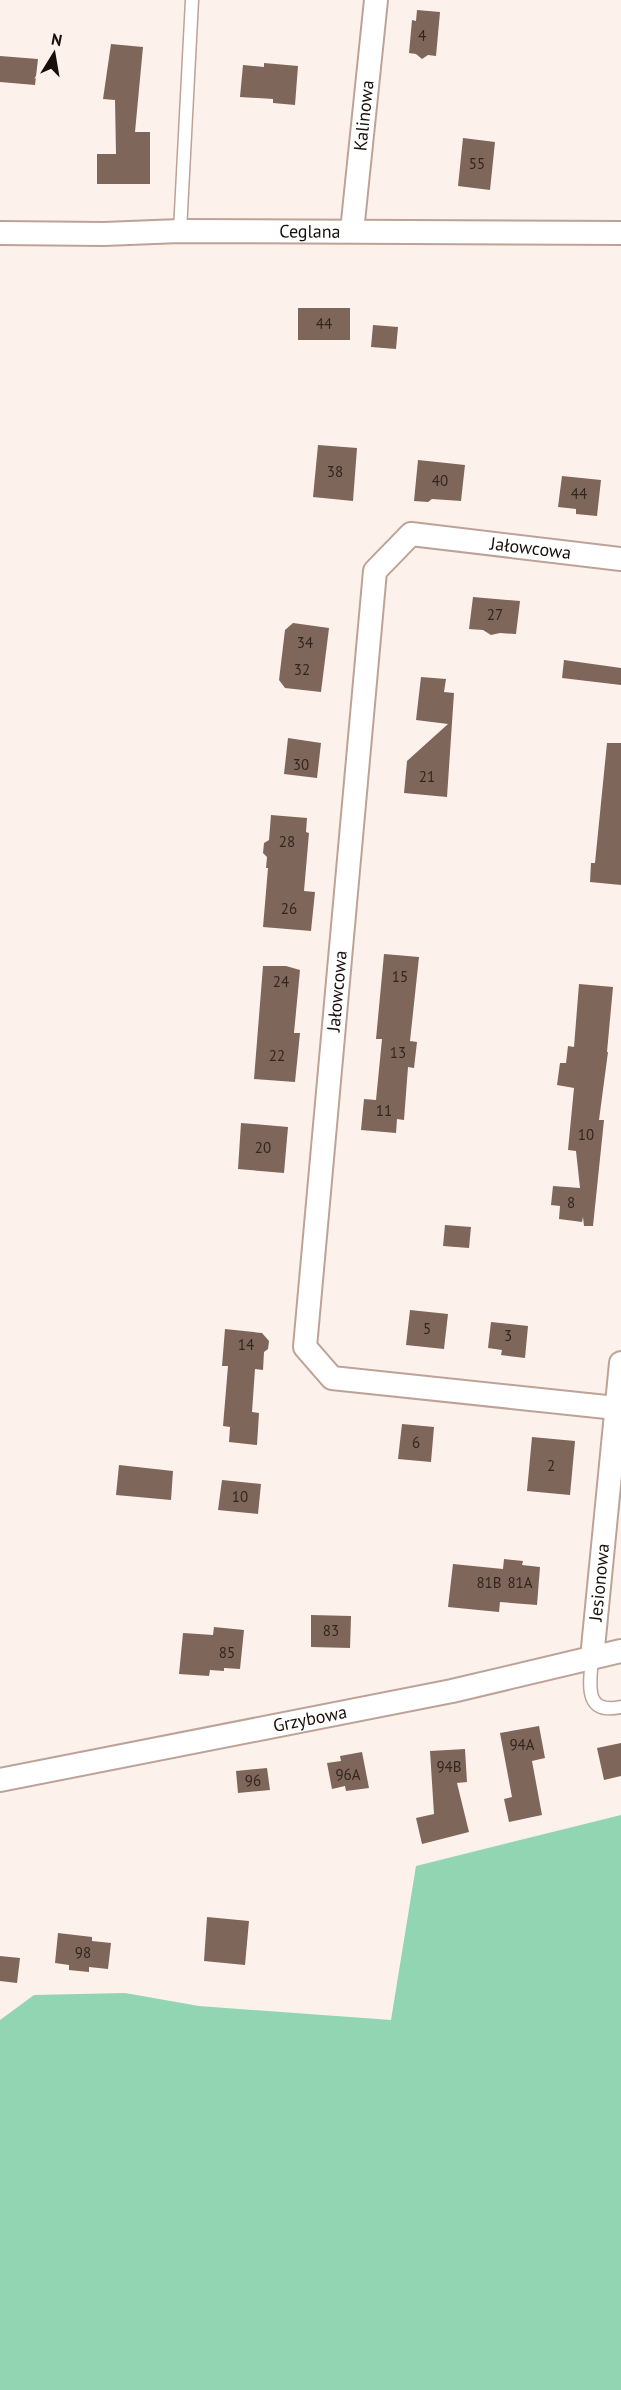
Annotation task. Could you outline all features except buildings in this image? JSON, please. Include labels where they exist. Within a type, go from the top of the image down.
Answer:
[{"type":"street","name":"Kalinowa","points":[[352,231],[376,0]]},
{"type":"street","name":"Ceglana","points":[[0,233],[104,234],[180,231],[621,233]]},
{"type":"street","name":"Jałowcowa","points":[[616,1408],[332,1378],[305,1347],[375,572],[411,534],[621,559]]},
{"type":"street","name":"Jesionowa","points":[[592,1658],[621,1363]]},
{"type":"street","name":"Grzybowa","points":[[0,1780],[452,1691],[621,1651]]},
{"type":"lane","points":[[180,231],[192,0]]},
{"type":"lane","points":[[592,1658],[590,1689],[593,1699],[601,1707],[607,1709],[621,1707]]},
{"type":"green space","points":[[621,1815],[621,2390],[0,2390],[0,2020],[34,1995],[125,1993],[199,2006],[391,2020],[416,1866]]}]
